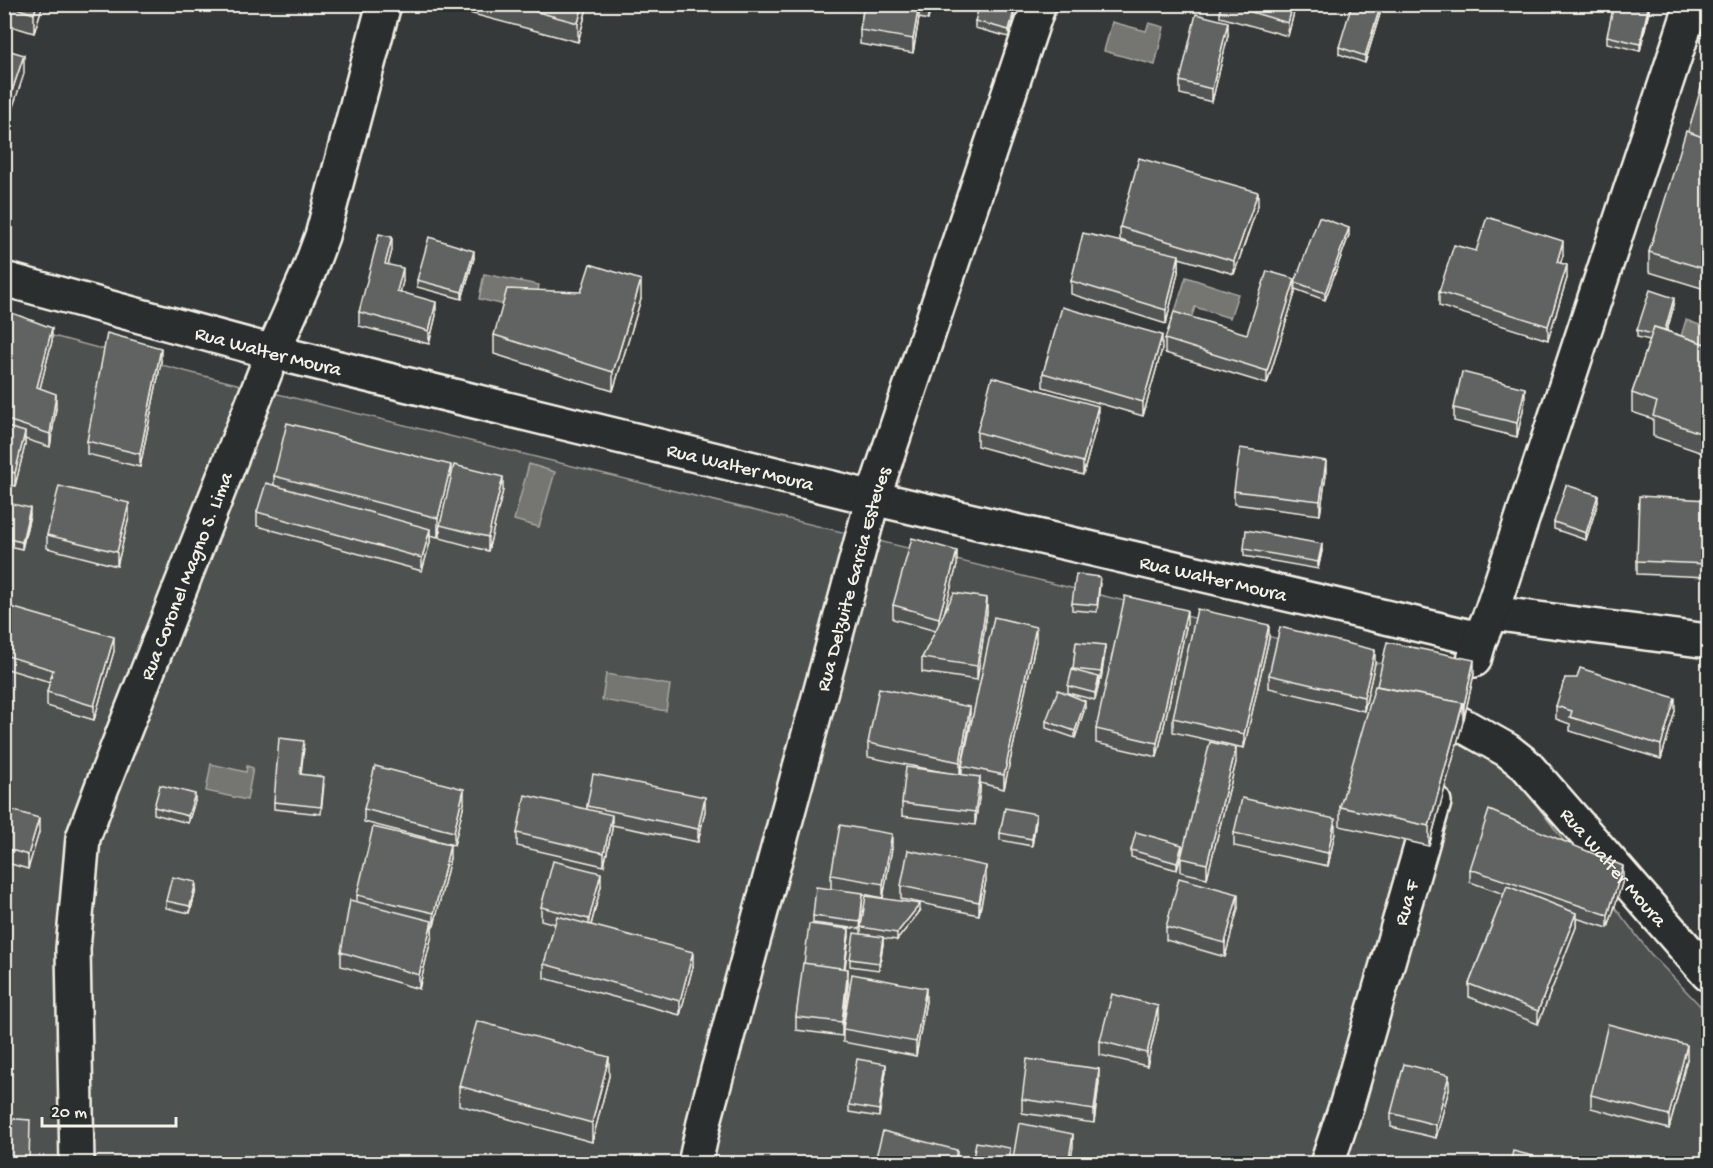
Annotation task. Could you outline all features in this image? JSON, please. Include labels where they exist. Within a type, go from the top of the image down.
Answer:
[{"type":"street","name":"Rua Coronel Magno S. Lima","points":[[77,1164],[73,949],[83,838],[273,352],[322,236],[384,4]]},
{"type":"street","name":"Rua Delzuite Garcia Esteves","points":[[695,1164],[705,1118],[873,498],[1039,4]]},
{"type":"street","name":"Rua F","points":[[1327,1164],[1346,1107],[1485,626],[1692,4]]},
{"type":"street","name":"Rua Walter Moura","points":[[4,279],[273,352],[873,498],[1485,626],[1708,641]]},
{"type":"street","name":"Rua Walter Moura","points":[[1457,722],[1507,750],[1526,765],[1708,974]]},
{"type":"shaded area","points":[[1112,22],[1146,31],[1149,23],[1164,27],[1155,65],[1104,51]]},
{"type":"shaded area","points":[[484,274],[539,285],[536,302],[505,305],[479,299]]},
{"type":"shaded area","points":[[1186,277],[1238,294],[1230,318],[1195,307],[1188,327],[1172,321]]},
{"type":"shaded area","points":[[1686,320],[1708,328],[1708,353],[1679,343]]},
{"type":"shaded area","points":[[4,323],[196,374],[1439,678],[1650,953],[1708,1014],[1708,1163],[5,1163]]},
{"type":"shaded area","points":[[529,464],[555,472],[539,527],[514,520]]},
{"type":"shaded area","points":[[606,674],[670,685],[666,711],[602,700]]},
{"type":"shaded area","points":[[211,764],[246,772],[247,766],[253,768],[247,800],[206,791]]},
{"type":"building","points":[[4,4],[37,4],[34,14]]},
{"type":"building","points":[[508,4],[583,4],[578,23]]},
{"type":"building","points":[[864,4],[929,4],[928,6],[919,5],[913,39],[860,30]]},
{"type":"building","points":[[980,4],[992,4],[1014,11],[1009,30],[975,21]]},
{"type":"building","points":[[1224,4],[1293,4],[1288,23]]},
{"type":"building","points":[[1352,4],[1381,4],[1365,56],[1339,47]]},
{"type":"building","points":[[1614,4],[1649,4],[1640,44],[1607,36]]},
{"type":"building","points":[[1196,14],[1228,22],[1212,89],[1180,81]]},
{"type":"building","points":[[4,49],[24,55],[4,115]]},
{"type":"building","points":[[1704,78],[1708,80],[1708,139],[1688,132]]},
{"type":"building","points":[[1686,131],[1708,139],[1708,270],[1649,252]]},
{"type":"building","points":[[1139,158],[1258,192],[1234,261],[1120,227]]},
{"type":"building","points":[[1319,217],[1349,228],[1325,293],[1295,282]]},
{"type":"building","points":[[1487,217],[1563,241],[1557,262],[1567,265],[1548,326],[1439,292],[1454,245],[1476,251]]},
{"type":"building","points":[[1083,233],[1179,255],[1166,310],[1071,281]]},
{"type":"building","points":[[379,234],[392,237],[385,264],[403,268],[397,291],[436,302],[429,331],[359,312]]},
{"type":"building","points":[[429,237],[474,251],[462,292],[417,280]]},
{"type":"building","points":[[590,264],[641,280],[613,372],[494,335],[507,289],[581,292]]},
{"type":"building","points":[[1267,271],[1295,279],[1267,371],[1165,339],[1174,312],[1247,334]]},
{"type":"building","points":[[1650,290],[1674,298],[1665,330],[1654,327],[1652,334],[1637,330]]},
{"type":"building","points":[[1062,307],[1162,335],[1143,402],[1043,373]]},
{"type":"building","points":[[12,313],[52,328],[37,387],[56,394],[50,434],[4,419],[4,335]]},
{"type":"building","points":[[1654,327],[1708,345],[1708,436],[1653,416],[1657,402],[1632,393]]},
{"type":"building","points":[[107,333],[161,348],[140,454],[87,441]]},
{"type":"building","points":[[1462,372],[1525,388],[1517,423],[1454,408]]},
{"type":"building","points":[[992,377],[1098,406],[1083,462],[977,432]]},
{"type":"building","points":[[287,423],[451,465],[438,518],[274,476]]},
{"type":"building","points":[[4,426],[25,432],[15,473],[4,470]]},
{"type":"building","points":[[1240,448],[1326,461],[1320,501],[1234,491]]},
{"type":"building","points":[[454,465],[503,477],[488,537],[440,525]]},
{"type":"building","points":[[266,483],[430,529],[422,558],[257,512]]},
{"type":"building","points":[[1566,485],[1598,495],[1586,533],[1554,522]]},
{"type":"building","points":[[59,486],[129,503],[117,552],[47,535]]},
{"type":"building","points":[[1639,496],[1708,500],[1708,564],[1637,561]]},
{"type":"building","points":[[4,502],[30,508],[22,542],[4,538]]},
{"type":"building","points":[[1246,530],[1322,544],[1318,562],[1244,549]]},
{"type":"building","points":[[912,538],[957,551],[939,618],[893,605]]},
{"type":"building","points":[[1076,574],[1100,577],[1097,605],[1072,603]]},
{"type":"building","points":[[954,593],[987,598],[977,666],[922,658]]},
{"type":"building","points":[[1125,596],[1187,610],[1157,743],[1096,729]]},
{"type":"building","points":[[4,605],[114,637],[94,706],[47,692],[53,670],[4,655]]},
{"type":"building","points":[[1197,609],[1269,625],[1244,734],[1173,718]]},
{"type":"building","points":[[994,617],[1036,627],[1004,775],[962,766]]},
{"type":"building","points":[[1280,627],[1375,650],[1364,697],[1269,675]]},
{"type":"building","points":[[1076,642],[1105,645],[1101,672],[1073,669]]},
{"type":"building","points":[[1387,642],[1474,660],[1464,705],[1377,686]]},
{"type":"building","points":[[1580,668],[1675,698],[1661,745],[1570,717],[1572,711],[1556,706],[1565,678],[1577,678]]},
{"type":"building","points":[[1072,670],[1099,677],[1095,693],[1068,686]]},
{"type":"building","points":[[1375,686],[1463,703],[1429,826],[1340,807]]},
{"type":"building","points":[[879,688],[970,707],[960,762],[868,743]]},
{"type":"building","points":[[1058,690],[1085,701],[1075,731],[1046,721]]},
{"type":"building","points":[[279,738],[304,741],[300,774],[324,777],[321,807],[274,802]]},
{"type":"building","points":[[1210,742],[1236,748],[1207,864],[1181,858]]},
{"type":"building","points":[[375,766],[464,789],[454,832],[364,809]]},
{"type":"building","points":[[906,767],[980,777],[975,812],[902,803]]},
{"type":"building","points":[[593,774],[705,797],[698,829],[587,806]]},
{"type":"building","points":[[160,785],[195,794],[188,816],[154,807]]},
{"type":"building","points":[[1708,790],[1708,808],[1705,807]]},
{"type":"building","points":[[525,795],[612,815],[604,853],[517,833]]},
{"type":"building","points":[[1242,798],[1335,819],[1328,853],[1234,833]]},
{"type":"building","points":[[4,808],[39,818],[28,855],[4,848]]},
{"type":"building","points":[[1005,808],[1036,814],[1032,839],[1000,833]]},
{"type":"building","points":[[1489,810],[1623,866],[1608,915],[1470,869]]},
{"type":"building","points":[[840,825],[892,834],[883,884],[831,875]]},
{"type":"building","points":[[373,827],[450,845],[434,913],[357,895]]},
{"type":"building","points":[[1136,832],[1182,845],[1177,863],[1131,850]]},
{"type":"building","points":[[908,850],[986,866],[979,902],[901,886]]},
{"type":"building","points":[[553,861],[601,873],[589,919],[541,907]]},
{"type":"building","points":[[172,877],[196,882],[190,906],[166,901]]},
{"type":"building","points":[[1179,878],[1238,894],[1225,943],[1166,927]]},
{"type":"building","points":[[1507,886],[1576,913],[1538,1011],[1469,984]]},
{"type":"building","points":[[816,887],[863,893],[860,922],[813,916]]},
{"type":"building","points":[[866,896],[920,904],[897,933],[861,927]]},
{"type":"building","points":[[350,900],[432,921],[419,975],[341,952]]},
{"type":"building","points":[[557,916],[693,952],[680,1001],[544,964]]},
{"type":"building","points":[[809,924],[849,929],[844,969],[804,964]]},
{"type":"building","points":[[854,933],[883,937],[879,963],[850,959]]},
{"type":"building","points":[[803,963],[848,969],[842,1022],[796,1017]]},
{"type":"building","points":[[852,974],[926,988],[916,1042],[843,1029]]},
{"type":"building","points":[[1112,994],[1158,1006],[1147,1053],[1100,1041]]},
{"type":"building","points":[[477,1021],[609,1057],[592,1123],[459,1086]]},
{"type":"building","points":[[1608,1024],[1687,1045],[1669,1115],[1591,1095]]},
{"type":"building","points":[[857,1059],[886,1064],[879,1110],[849,1105]]},
{"type":"building","points":[[1027,1059],[1099,1069],[1094,1110],[1022,1099]]},
{"type":"building","points":[[1404,1064],[1449,1075],[1436,1125],[1391,1113]]},
{"type":"building","points":[[4,1118],[30,1120],[29,1164],[4,1164]]},
{"type":"building","points":[[1019,1123],[1073,1134],[1068,1164],[1012,1164]]},
{"type":"building","points":[[883,1131],[957,1150],[954,1164],[874,1164]]},
{"type":"building","points":[[976,1142],[1010,1148],[1008,1164],[972,1164]]},
{"type":"building","points":[[1513,1151],[1565,1164],[1510,1164]]}]
